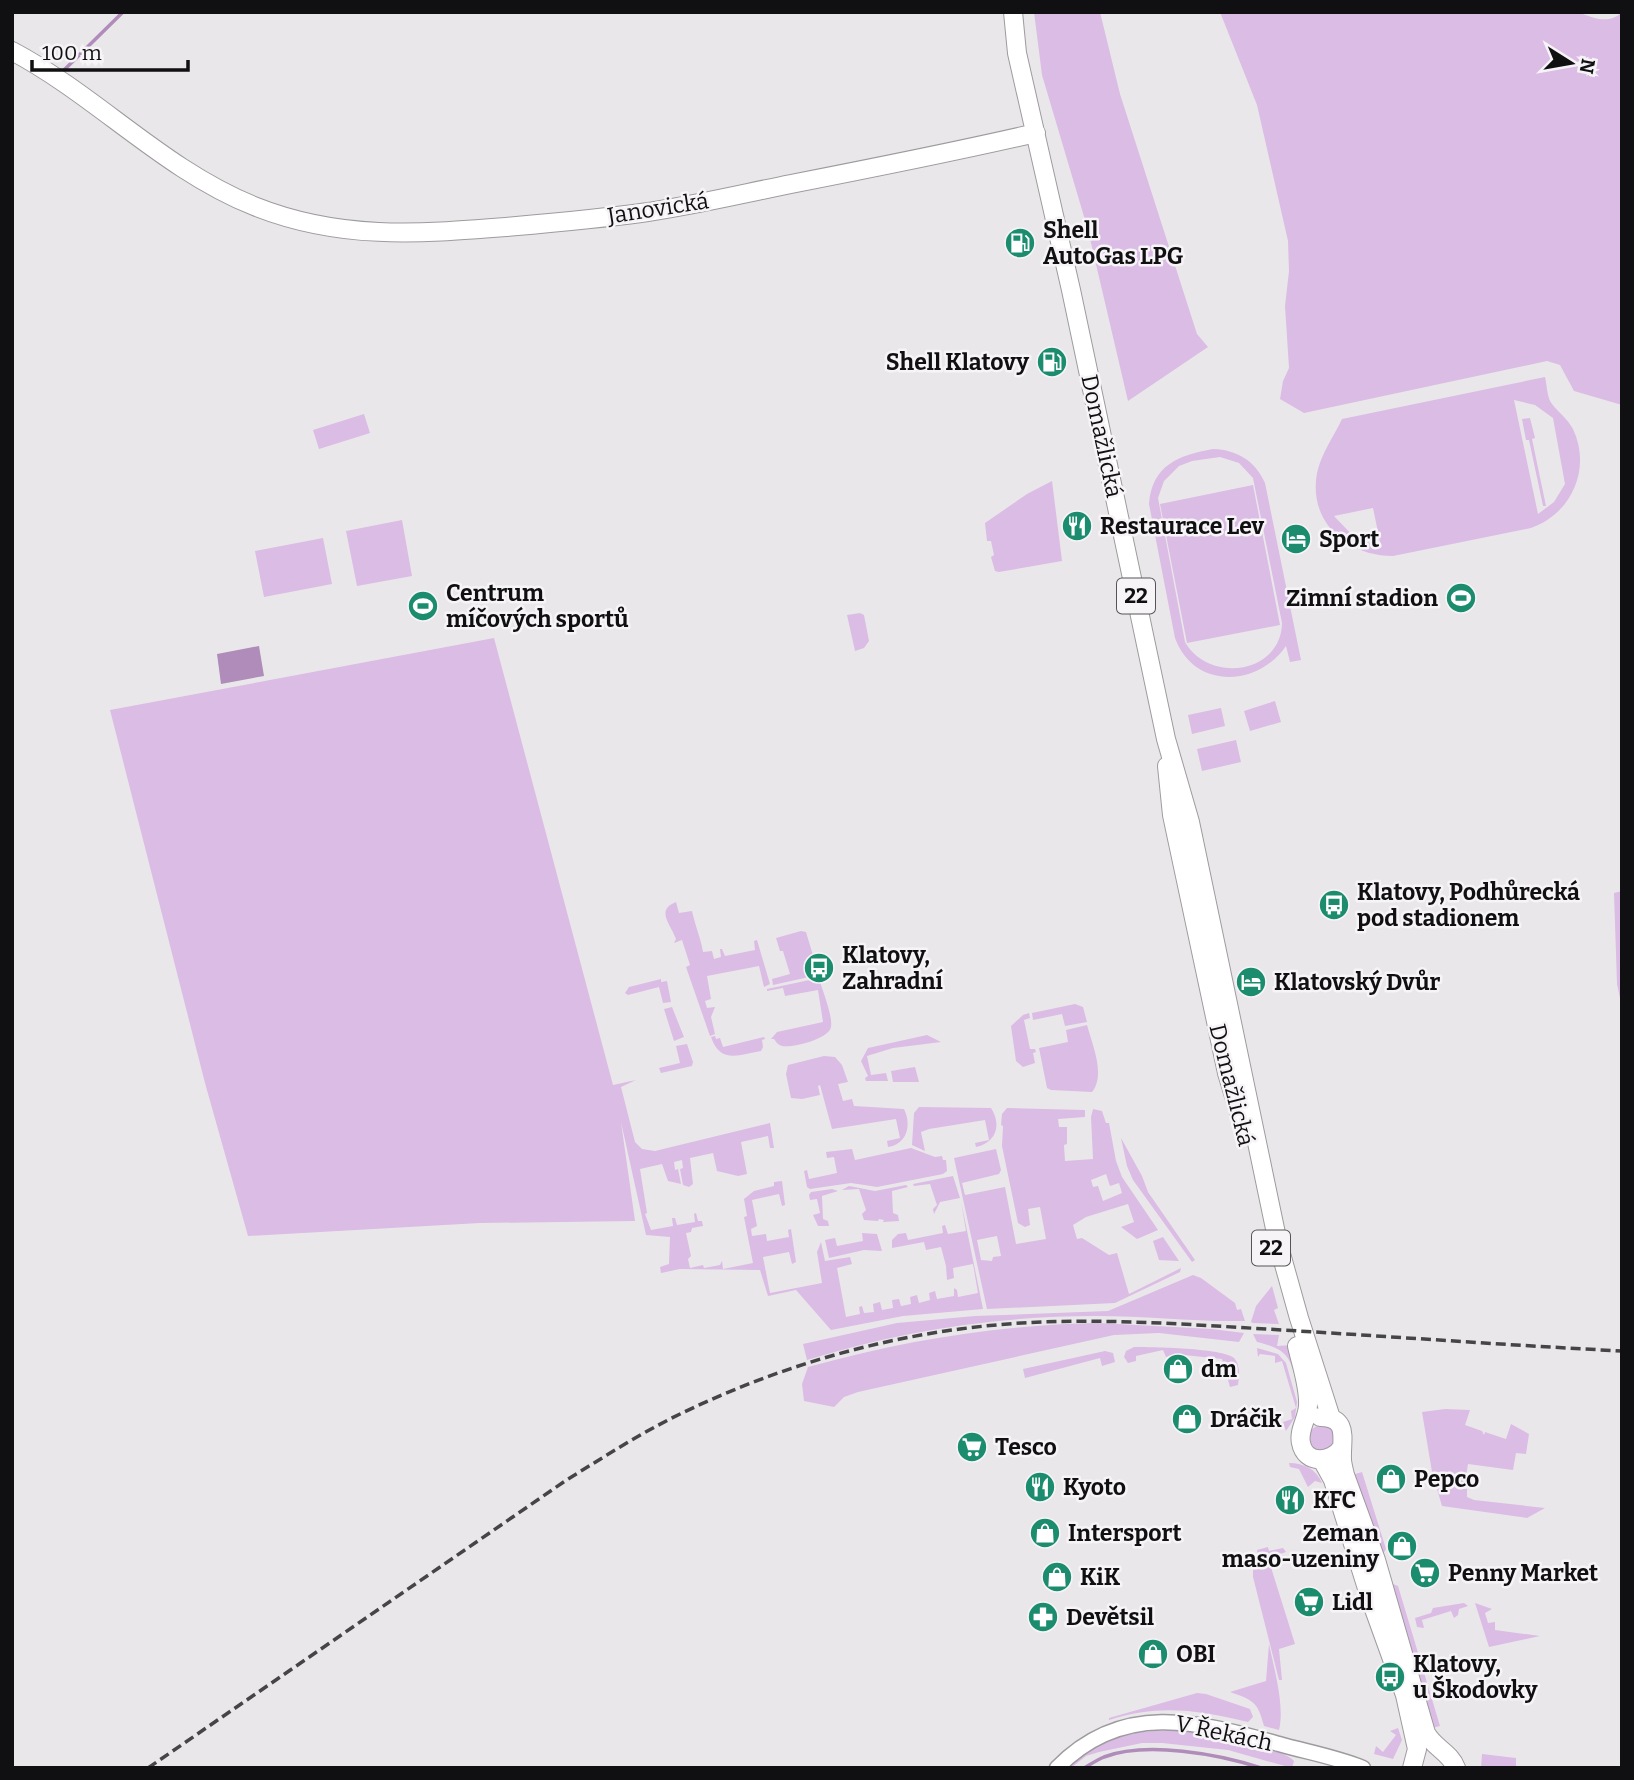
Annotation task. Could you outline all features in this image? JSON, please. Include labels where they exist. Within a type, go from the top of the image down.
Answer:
[{"type":"main road","name":"22","points":[[1013,12],[1017,53],[1036,133]]},
{"type":"main road","name":"Janovická","points":[[12,51],[47,72],[192,174],[229,194],[276,214],[345,230],[433,233],[591,219],[688,205],[1036,133]]},
{"type":"main road","name":"Domažlická","points":[[1036,133],[1166,739],[1190,822],[1278,1243],[1331,1418]]},
{"type":"main road","name":"Domažlická","points":[[1166,739],[1172,815],[1221,1046],[1291,1317],[1308,1396],[1303,1428]]},
{"type":"main road","points":[[1303,1428],[1318,1417],[1331,1418]]},
{"type":"main road","name":"22","points":[[1331,1418],[1344,1435],[1342,1461],[1345,1475],[1376,1560],[1426,1733],[1438,1750],[1451,1758],[1456,1768]]},
{"type":"main road","name":"22","points":[[1303,1428],[1300,1436],[1303,1448],[1310,1457],[1322,1460],[1333,1480],[1370,1598],[1405,1695],[1416,1736],[1417,1749],[1412,1765]]},
{"type":"main road","points":[[1322,1460],[1334,1457],[1342,1447]]},
{"type":"main road","name":"22","points":[[1412,1765],[1425,1752],[1438,1750]]},
{"type":"street","name":"V Řekách","points":[[1057,1768],[1089,1741],[1150,1721],[1200,1723],[1361,1767],[1377,1768]]},
{"type":"shaded area","points":[[1034,12],[1100,12],[1120,94],[1197,334],[1208,347],[1128,401],[1088,230],[1042,75]]},
{"type":"shaded area","points":[[1220,12],[1578,12],[1606,19],[1622,12],[1622,405],[1574,391],[1560,365],[1547,361],[1304,413],[1280,399],[1283,381],[1289,368],[1285,306],[1289,271],[1288,241],[1257,105]]},
{"type":"shaded area","points":[[1545,377],[1550,401],[1573,429],[1580,459],[1579,474],[1567,501],[1545,521],[1531,528],[1393,556],[1376,554],[1346,543],[1325,521],[1319,507],[1317,473],[1342,419]],"holes":[[[1514,400],[1535,405],[1553,418],[1565,484],[1554,502],[1538,514]],[[1373,508],[1381,547],[1354,537],[1334,516]]]},
{"type":"shaded area","points":[[364,414],[370,433],[319,449],[313,430]]},
{"type":"shaded area","points":[[1530,418],[1546,506],[1543,506],[1522,419]]},
{"type":"shaded area","points":[[1213,449],[1245,458],[1265,483],[1301,660],[1290,662],[1286,646],[1274,660],[1260,669],[1227,677],[1196,667],[1184,655],[1175,638],[1149,504],[1151,491],[1155,480],[1169,464]],"holes":[[[1220,457],[1239,463],[1253,478],[1282,623],[1279,640],[1270,653],[1257,662],[1226,668],[1210,664],[1196,655],[1185,642],[1158,498],[1164,481],[1179,466]]]},
{"type":"shaded area","points":[[1052,481],[1062,561],[995,571],[991,557],[994,555],[991,541],[987,541],[985,523],[1027,494]]},
{"type":"shaded area","points":[[1253,485],[1280,625],[1187,643],[1160,504]]},
{"type":"shaded area","points":[[402,520],[412,576],[357,586],[346,531]]},
{"type":"shaded area","points":[[323,538],[332,584],[264,597],[255,551]]},
{"type":"shaded area","points":[[847,615],[864,615],[869,641],[864,648],[855,651]]},
{"type":"shaded area","points":[[494,638],[613,1085],[636,1080],[621,1087],[635,1142],[642,1149],[655,1151],[770,1123],[774,1148],[770,1148],[768,1136],[741,1142],[747,1174],[738,1176],[717,1171],[713,1153],[690,1158],[693,1184],[689,1187],[683,1185],[680,1169],[683,1168],[682,1160],[674,1162],[681,1184],[668,1181],[662,1164],[640,1169],[645,1214],[651,1230],[673,1226],[672,1218],[675,1218],[677,1225],[695,1222],[696,1213],[703,1226],[692,1228],[691,1232],[686,1233],[691,1256],[688,1259],[690,1268],[720,1265],[722,1261],[723,1269],[753,1263],[744,1217],[747,1216],[744,1199],[754,1191],[782,1181],[785,1205],[782,1206],[779,1194],[752,1200],[757,1226],[751,1229],[752,1236],[766,1234],[767,1241],[789,1237],[788,1230],[791,1229],[796,1262],[792,1264],[789,1252],[763,1257],[770,1293],[822,1283],[817,1252],[821,1242],[825,1261],[850,1257],[852,1264],[837,1268],[846,1317],[860,1314],[859,1307],[862,1306],[864,1313],[874,1312],[873,1304],[880,1302],[882,1310],[893,1308],[892,1300],[899,1299],[901,1306],[911,1304],[910,1297],[917,1295],[919,1303],[930,1300],[929,1293],[935,1291],[937,1299],[954,1296],[954,1288],[958,1297],[978,1293],[973,1264],[953,1268],[954,1278],[947,1280],[941,1247],[926,1250],[924,1242],[892,1248],[892,1240],[898,1234],[906,1233],[908,1240],[943,1233],[942,1226],[945,1225],[948,1234],[966,1231],[961,1201],[983,1309],[903,1316],[831,1330],[796,1290],[768,1296],[760,1270],[680,1269],[661,1273],[660,1267],[669,1264],[670,1237],[646,1235],[621,1122],[635,1221],[480,1223],[248,1236],[205,1083],[110,710]]},
{"type":"shaded area","points":[[259,646],[264,676],[221,684],[217,654]]},
{"type":"shaded area","points":[[1275,701],[1281,722],[1250,731],[1244,711]]},
{"type":"shaded area","points":[[1221,708],[1225,726],[1192,734],[1188,715]]},
{"type":"shaded area","points":[[1236,740],[1241,762],[1202,771],[1197,749]]},
{"type":"shaded area","points":[[1622,891],[1622,1008],[1617,984],[1614,893]]},
{"type":"shaded area","points":[[676,902],[679,913],[692,911],[703,952],[712,951],[714,959],[721,957],[720,949],[725,956],[755,950],[754,941],[757,940],[770,984],[764,987],[759,966],[707,976],[711,999],[705,1001],[707,1008],[715,1007],[711,1017],[715,1034],[710,1036],[686,967],[690,965],[682,940],[674,943],[676,939],[666,918],[666,909]]},
{"type":"shaded area","points":[[806,932],[815,962],[812,964],[813,969],[816,968],[818,975],[773,985],[772,979],[790,974],[776,938]]},
{"type":"shaded area","points":[[819,978],[830,1016],[829,1031],[818,1039],[802,1044],[779,1045],[771,1039],[777,1032],[823,1022],[818,990],[785,996],[783,988],[767,989]]},
{"type":"shaded area","points":[[661,979],[661,982],[667,981],[671,1002],[663,1003],[659,987],[628,995],[625,993],[629,987]]},
{"type":"shaded area","points":[[1075,1004],[1083,1007],[1087,1022],[1065,1026],[1062,1014],[1033,1020],[1032,1013]]},
{"type":"shaded area","points":[[672,1007],[684,1037],[674,1041],[664,1009]]},
{"type":"shaded area","points":[[1029,1013],[1030,1018],[1024,1020],[1030,1049],[1035,1049],[1036,1052],[1033,1053],[1035,1063],[1023,1067],[1016,1061],[1011,1026]]},
{"type":"shaded area","points":[[1087,1025],[1098,1068],[1096,1085],[1092,1092],[1047,1088],[1039,1048],[1068,1042],[1066,1030]]},
{"type":"shaded area","points":[[927,1035],[941,1042],[893,1048],[867,1056],[871,1075],[886,1073],[888,1081],[866,1081],[868,1076],[861,1061],[868,1048]]},
{"type":"shaded area","points":[[715,1036],[716,1039],[720,1038],[723,1047],[764,1037],[765,1039],[762,1040],[761,1051],[731,1056],[719,1051],[715,1046],[711,1037]]},
{"type":"shaded area","points":[[687,1044],[692,1066],[661,1073],[659,1068],[680,1063],[676,1046]]},
{"type":"shaded area","points":[[824,1056],[835,1057],[842,1065],[848,1082],[838,1084],[843,1101],[852,1099],[854,1106],[904,1109],[908,1121],[906,1133],[900,1142],[888,1147],[887,1141],[900,1138],[896,1119],[832,1129],[820,1085],[820,1095],[802,1099],[791,1098],[786,1074],[788,1065]]},
{"type":"shaded area","points":[[915,1067],[919,1082],[893,1082],[891,1071]]},
{"type":"shaded area","points":[[919,1107],[991,1108],[996,1121],[995,1132],[988,1142],[976,1147],[975,1143],[989,1140],[985,1120],[929,1129],[921,1132],[925,1151],[912,1145],[914,1113]]},
{"type":"shaded area","points":[[1007,1108],[1085,1110],[1085,1117],[1058,1119],[1059,1127],[1067,1127],[1065,1161],[1093,1159],[1091,1117],[1093,1109],[1102,1111],[1106,1123],[1109,1123],[1122,1177],[1158,1230],[1137,1239],[1121,1227],[1134,1222],[1128,1204],[1086,1217],[1073,1225],[1077,1239],[1082,1238],[1109,1255],[1117,1253],[1129,1294],[1181,1268],[1180,1272],[1115,1303],[987,1309],[954,1158],[996,1149],[1001,1170],[999,1174],[962,1183],[965,1195],[1005,1187],[1016,1244],[1046,1239],[1040,1207],[1028,1209],[1030,1225],[1025,1227],[1018,1223],[1002,1146],[1002,1114]],"holes":[[[1106,1174],[1110,1186],[1119,1183],[1122,1193],[1103,1201],[1098,1186],[1093,1187],[1091,1180]],[[997,1236],[1001,1256],[993,1257],[992,1261],[981,1260],[977,1240]]]},
{"type":"shaded area","points":[[1121,1138],[1148,1192],[1195,1260],[1192,1262],[1133,1180]]},
{"type":"shaded area","points":[[911,1148],[935,1157],[942,1156],[943,1160],[946,1160],[947,1171],[877,1187],[851,1183],[810,1189],[807,1187],[804,1171],[807,1170],[809,1179],[837,1173],[834,1157],[827,1158],[826,1152],[852,1149],[855,1160]]},
{"type":"shaded area","points":[[953,1176],[960,1198],[940,1202],[934,1214],[933,1209],[937,1205],[930,1184],[913,1184]]},
{"type":"shaded area","points":[[906,1185],[908,1187],[892,1191],[893,1213],[898,1215],[899,1221],[864,1220],[862,1214],[866,1210],[859,1189],[842,1190],[849,1186],[875,1191]]},
{"type":"shaded area","points":[[832,1189],[838,1191],[822,1196],[823,1219],[828,1221],[829,1226],[818,1226],[813,1215],[820,1213],[817,1199],[810,1200],[809,1195],[811,1192]]},
{"type":"shaded area","points":[[862,1233],[877,1234],[882,1251],[864,1250],[829,1258],[825,1240],[835,1238],[837,1246],[863,1241]]},
{"type":"shaded area","points":[[1163,1237],[1179,1261],[1159,1260],[1153,1241]]},
{"type":"shaded area","points":[[1193,1275],[1235,1303],[1237,1310],[1241,1309],[1245,1321],[1096,1316],[986,1322],[913,1333],[807,1360],[803,1344],[897,1323],[975,1316],[1108,1311]]},
{"type":"shaded area","points":[[1272,1286],[1278,1308],[1274,1310],[1279,1324],[1251,1322],[1256,1306]]},
{"type":"shaded area","points":[[1098,1323],[1244,1333],[1239,1342],[1159,1333],[1114,1335],[858,1392],[844,1397],[834,1407],[804,1401],[802,1384],[808,1367],[880,1349],[952,1336],[1024,1327]]},
{"type":"shaded area","points":[[1253,1334],[1279,1335],[1277,1346],[1293,1345],[1299,1391],[1291,1364],[1283,1353],[1257,1342]]},
{"type":"shaded area","points":[[1134,1347],[1186,1349],[1227,1355],[1234,1358],[1238,1364],[1238,1385],[1230,1387],[1222,1359],[1175,1354],[1166,1357],[1163,1350],[1136,1356],[1136,1361],[1128,1363],[1124,1357],[1126,1351]]},
{"type":"shaded area","points":[[1257,1348],[1278,1354],[1286,1363],[1297,1402],[1295,1417],[1286,1431],[1283,1422],[1292,1419],[1291,1411],[1296,1408],[1282,1361],[1275,1363],[1275,1356],[1260,1354],[1258,1357]]},
{"type":"shaded area","points":[[1105,1351],[1113,1353],[1115,1362],[1102,1366],[1100,1358],[1025,1378],[1023,1369]]},
{"type":"shaded area","points":[[1470,1410],[1465,1425],[1482,1431],[1484,1435],[1485,1432],[1506,1439],[1511,1424],[1529,1434],[1526,1454],[1516,1453],[1513,1470],[1468,1464],[1464,1489],[1467,1489],[1467,1497],[1545,1508],[1527,1518],[1442,1506],[1432,1472],[1422,1412]]},
{"type":"shaded area","points":[[1322,1425],[1331,1429],[1335,1438],[1331,1447],[1322,1451],[1313,1447],[1309,1438],[1313,1429]]},
{"type":"shaded area","points":[[1289,1463],[1309,1468],[1322,1483],[1315,1481],[1308,1487],[1299,1469],[1290,1467]]},
{"type":"shaded area","points":[[1362,1472],[1386,1549],[1383,1554],[1349,1476]]},
{"type":"shaded area","points":[[1268,1547],[1269,1551],[1283,1548],[1286,1552],[1268,1558],[1295,1644],[1279,1649],[1282,1680],[1279,1680],[1253,1577],[1253,1568],[1259,1565],[1257,1550]]},
{"type":"shaded area","points":[[1393,1584],[1398,1586],[1440,1726],[1429,1729],[1395,1610]]},
{"type":"shaded area","points":[[1464,1603],[1468,1606],[1459,1609],[1454,1618],[1451,1611],[1422,1620],[1424,1628],[1417,1627],[1415,1618],[1431,1613],[1433,1608]]},
{"type":"shaded area","points":[[1475,1603],[1492,1609],[1485,1613],[1488,1623],[1495,1622],[1495,1630],[1540,1636],[1489,1647]]},
{"type":"shaded area","points":[[1269,1644],[1280,1699],[1279,1730],[1264,1726],[1253,1703],[1230,1692],[1266,1681]]},
{"type":"shaded area","points":[[1197,1693],[1250,1709],[1253,1717],[1248,1722],[1212,1714],[1162,1710],[1109,1720],[1109,1718]]},
{"type":"shaded area","points":[[1398,1728],[1402,1740],[1393,1759],[1374,1754],[1376,1746],[1383,1752],[1396,1735],[1390,1731]]},
{"type":"shaded area","points":[[1179,1730],[1240,1741],[1274,1751],[1294,1761],[1292,1768],[1228,1750],[1142,1743],[1086,1756],[1071,1768],[1066,1768],[1092,1747],[1112,1738]]},
{"type":"shaded area","points":[[1482,1754],[1516,1758],[1516,1768],[1481,1768]]},
{"type":"waterway","points":[[61,73],[123,12]]},
{"type":"waterway","points":[[1084,1768],[1104,1757],[1140,1750],[1204,1754],[1261,1768]]},
{"type":"railway","points":[[148,1768],[565,1481],[629,1442],[668,1420],[738,1388],[848,1351],[960,1329],[1075,1321],[1189,1324],[1622,1351]]},
{"type":"place","name":"Shell AutoGas LPG","points":[[1020,243]]},
{"type":"place","name":"Shell Klatovy","points":[[1052,362]]},
{"type":"place","name":"Restaurace Lev","points":[[1077,526]]},
{"type":"place","name":"Sport","points":[[1296,539]]},
{"type":"place","name":"Zimní stadion","points":[[1461,598]]},
{"type":"place","name":"Centrum míčových sportů","points":[[423,606]]},
{"type":"place","name":"Klatovy, Podhůrecká pod stadionem","points":[[1334,905]]},
{"type":"place","name":"Klatovy, Zahradní","points":[[819,968]]},
{"type":"place","name":"Klatovský Dvůr","points":[[1251,982]]},
{"type":"place","name":"dm","points":[[1178,1369]]},
{"type":"place","name":"Dráčik","points":[[1187,1419]]},
{"type":"place","name":"Tesco","points":[[972,1447]]},
{"type":"place","name":"Pepco","points":[[1391,1479]]},
{"type":"place","name":"Kyoto","points":[[1040,1487]]},
{"type":"place","name":"KFC","points":[[1290,1500]]},
{"type":"place","name":"Intersport","points":[[1045,1533]]},
{"type":"place","name":"Zeman maso-uzeniny","points":[[1402,1546]]},
{"type":"place","name":"Penny Market","points":[[1425,1573]]},
{"type":"place","name":"KiK","points":[[1057,1577]]},
{"type":"place","name":"Lidl","points":[[1309,1602]]},
{"type":"place","name":"Devětsil","points":[[1043,1617]]},
{"type":"place","name":"OBI","points":[[1153,1654]]},
{"type":"place","name":"Klatovy, u Škodovky","points":[[1390,1677]]}]
